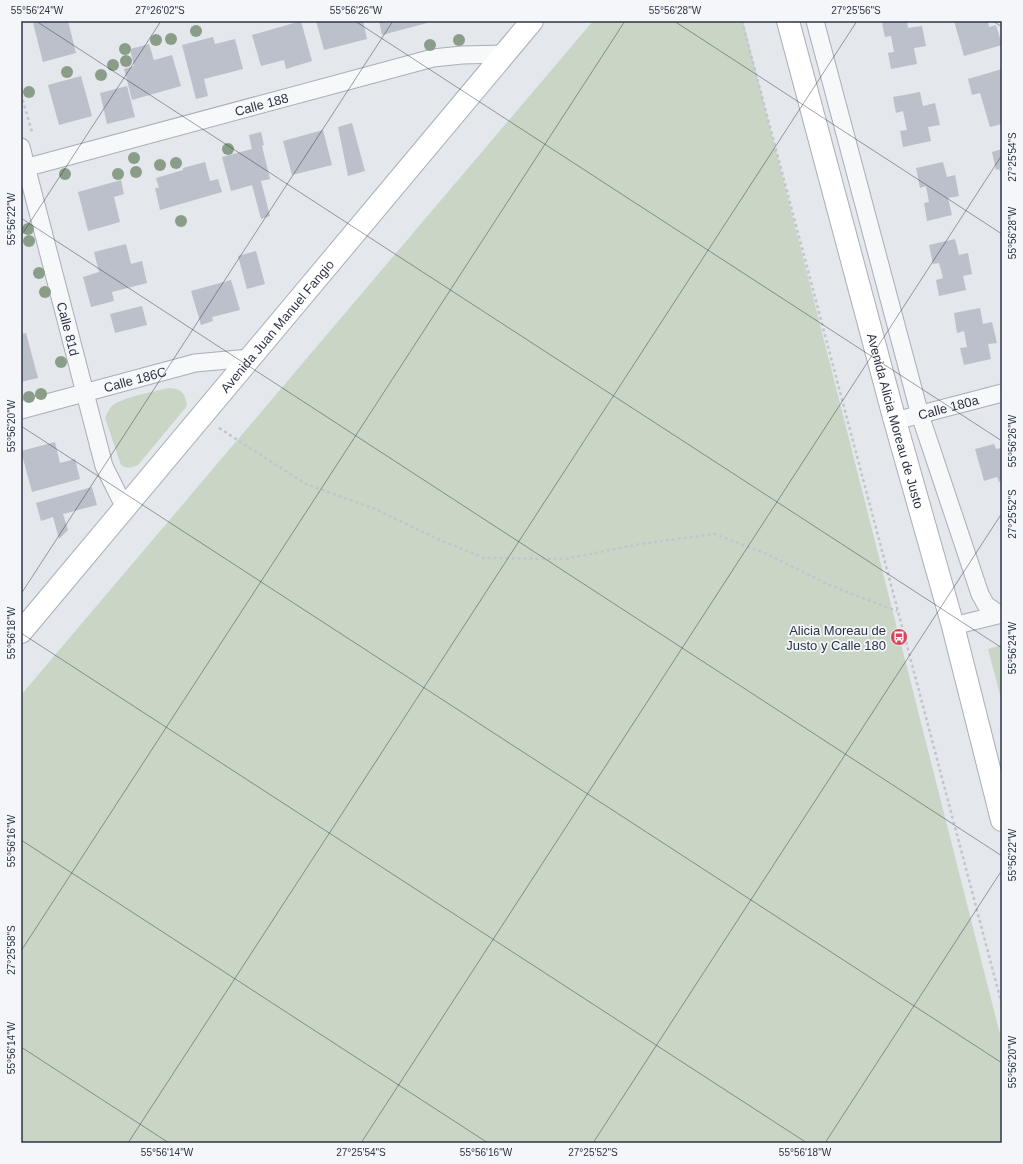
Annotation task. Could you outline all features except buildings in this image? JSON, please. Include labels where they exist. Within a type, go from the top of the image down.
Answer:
[{"type":"main road","name":"Avenida Juan Manuel Fangio","points":[[21,632],[200,416],[532,21]]},
{"type":"main road","name":"Avenida Alicia Moreau de Justo","points":[[788,21],[895,421],[953,626],[1002,820]]},
{"type":"street","points":[[815,21],[920,415],[980,594],[986,605],[1001,614]]},
{"type":"street","name":"Calle 188","points":[[24,168],[433,58],[462,55],[505,54]]},
{"type":"street","name":"Calle 81d","points":[[21,147],[24,168],[104,466],[125,508]]},
{"type":"street","name":"Calle 186C","points":[[21,410],[85,394],[195,363],[250,358]]},
{"type":"street","name":"Calle 180a","points":[[895,421],[1002,393]]},
{"type":"street","points":[[953,626],[1001,614]]},
{"type":"path","points":[[742,21],[1002,1005]]},
{"type":"path","points":[[200,416],[306,484],[375,509],[440,540],[484,558],[565,559],[640,544],[715,534],[767,554],[829,585],[898,611]]},
{"type":"green space","points":[[593,21],[743,21],[1002,1042],[1002,1143],[21,1143],[21,695]]},
{"type":"green space","points":[[169,388],[177,389],[182,392],[187,406],[138,465],[129,468],[121,465],[105,418],[109,409],[121,401],[138,395]]},
{"type":"green space","points":[[1002,645],[1002,702],[988,649]]},
{"type":"place","name":"Alicia Moreau de Justo y Calle 180","points":[[899,637]]}]
